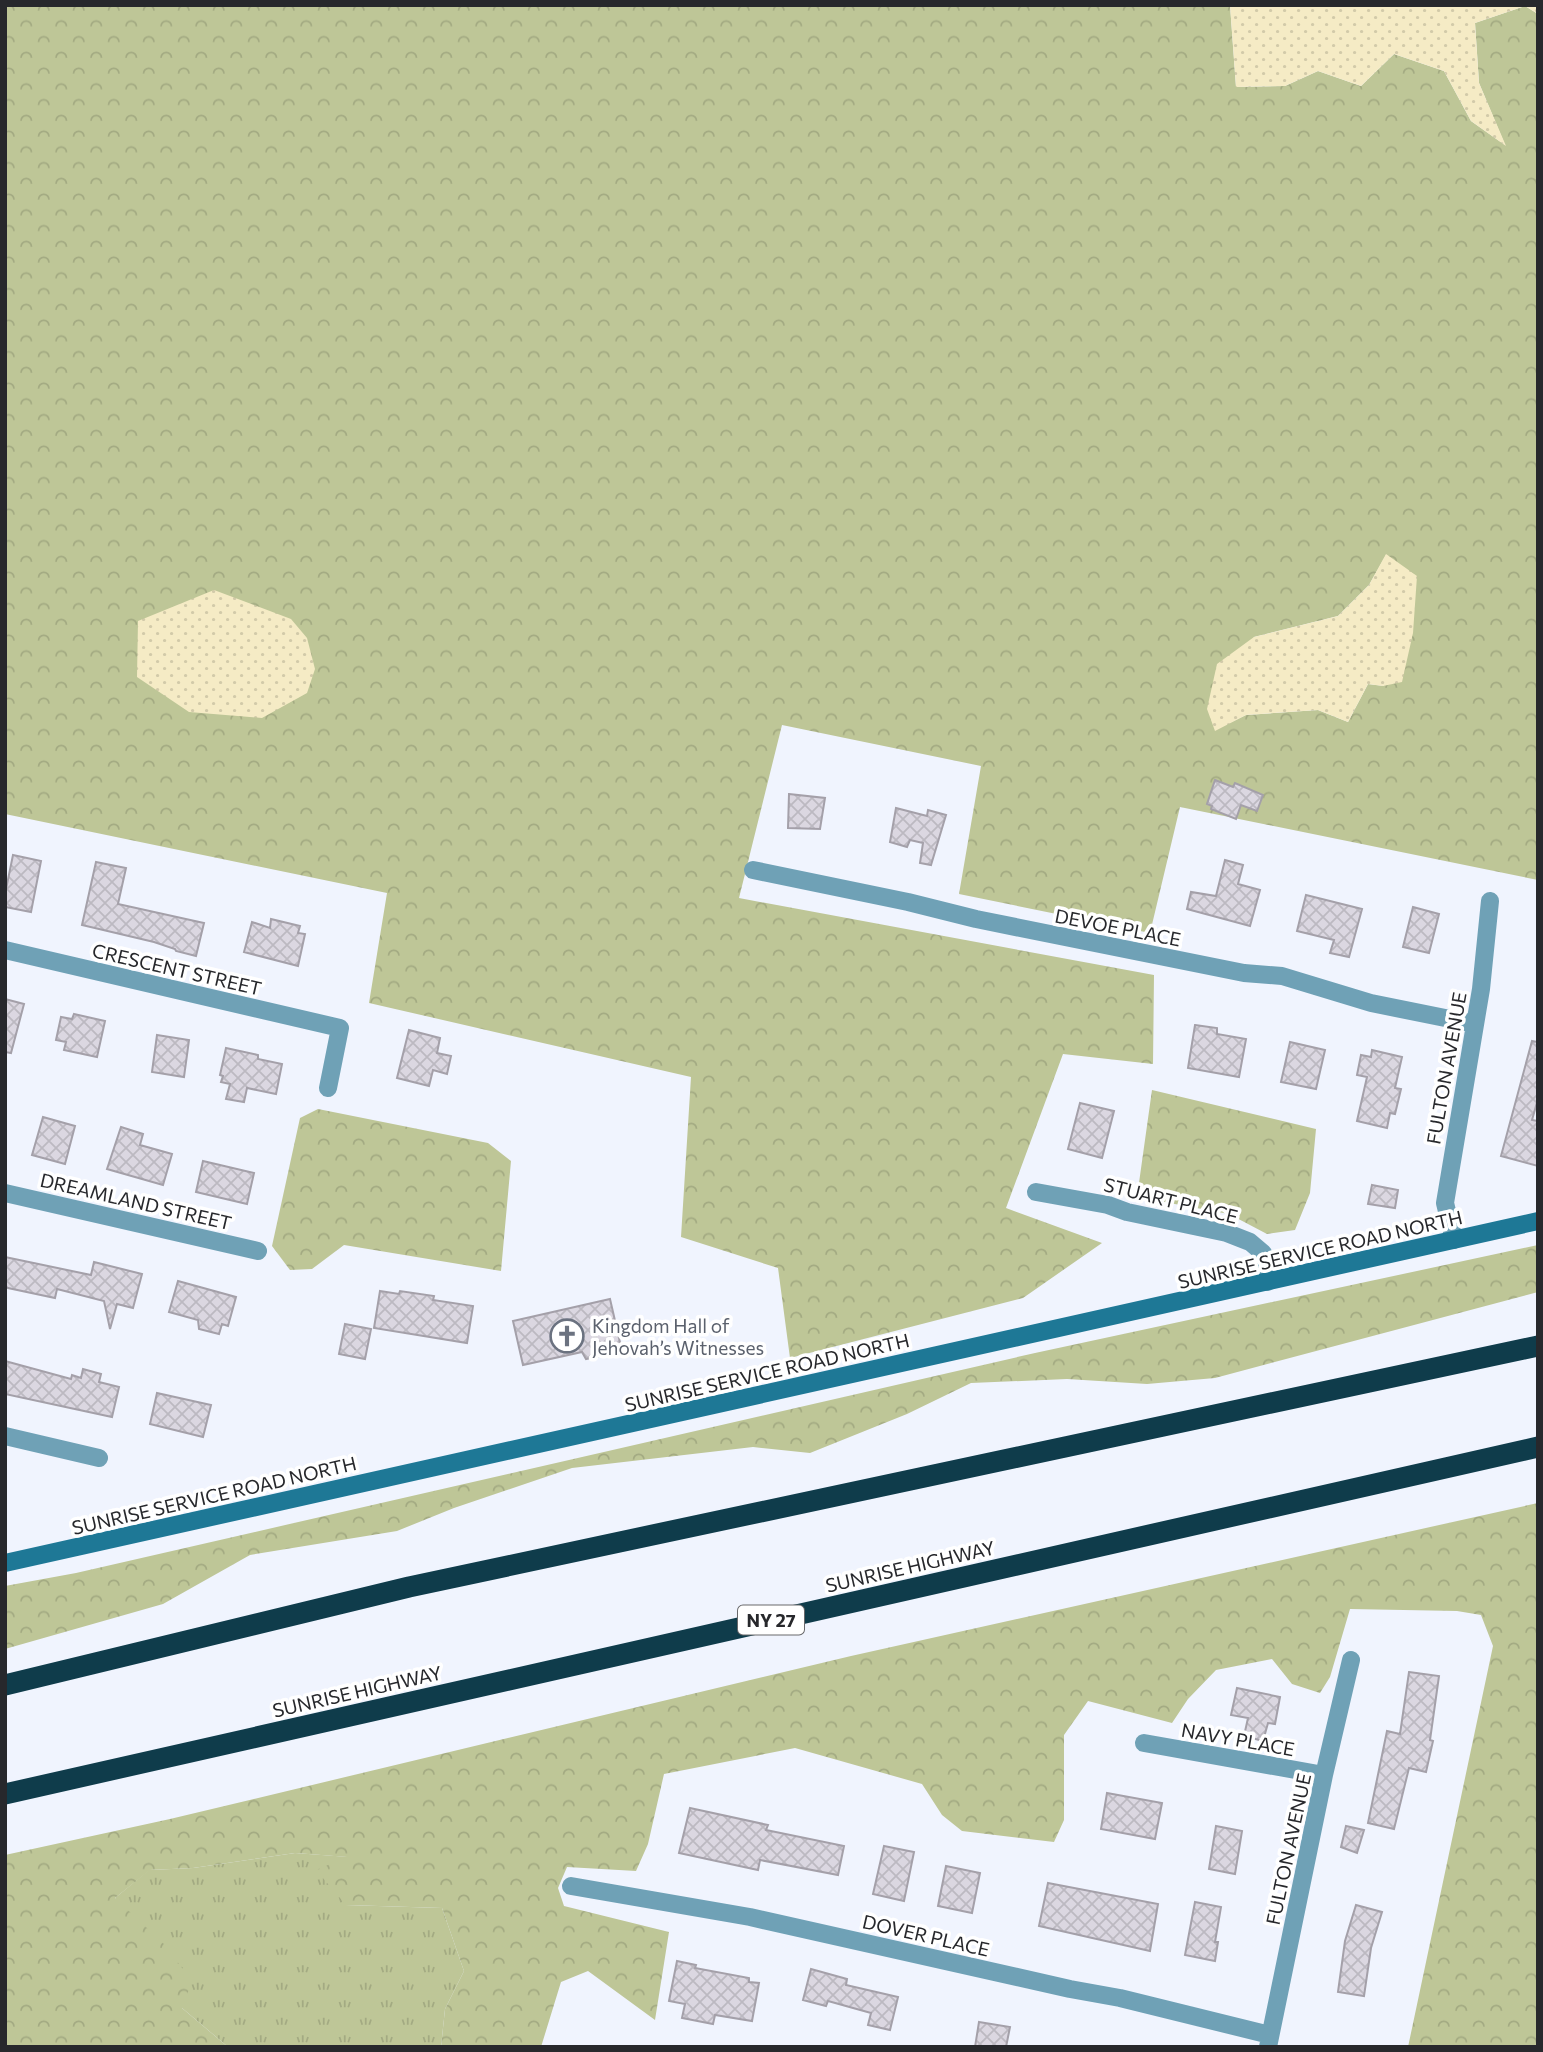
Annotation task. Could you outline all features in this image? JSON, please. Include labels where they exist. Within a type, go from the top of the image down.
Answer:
[{"type":"highway","points":[[5,1685],[410,1587],[1538,1346]]},
{"type":"highway","name":"SUNRISE HIGHWAY","points":[[5,1794],[1538,1447]]},
{"type":"street","name":"DEVOE PLACE","points":[[752,870],[1244,974],[1282,976],[1371,1003],[1475,1024]]},
{"type":"street","name":"FULTON AVENUE","points":[[1454,1240],[1445,1203],[1481,989],[1490,901]]},
{"type":"street","name":"CRESCENT STREET","points":[[5,950],[340,1028],[328,1088]]},
{"type":"street","name":"STUART PLACE","points":[[1036,1192],[1108,1205],[1127,1212],[1227,1233],[1250,1242],[1263,1253],[1267,1282]]},
{"type":"street","name":"DREAMLAND STREET","points":[[5,1193],[258,1251]]},
{"type":"street","name":"SUNRISE SERVICE ROAD NORTH","points":[[5,1563],[1538,1222]]},
{"type":"street","points":[[5,1436],[99,1458]]},
{"type":"street","name":"FULTON AVENUE","points":[[1269,2041],[1324,1775],[1351,1660]]},
{"type":"street","name":"NAVY PLACE","points":[[1144,1743],[1324,1775]]},
{"type":"street","name":"DOVER PLACE","points":[[571,1886],[750,1917],[1120,1998],[1269,2041]]},
{"type":"green space","points":[[5,5],[1230,5],[1236,87],[1285,86],[1318,71],[1361,86],[1394,54],[1444,71],[1471,121],[1505,145],[1479,83],[1475,23],[1525,6],[1538,14],[1538,880],[1180,807],[1150,933],[959,894],[981,766],[782,725],[739,898],[1154,975],[1153,1064],[1063,1054],[1006,1208],[1102,1243],[1023,1298],[790,1358],[778,1268],[681,1237],[691,1077],[369,1003],[387,893],[5,814]],"holes":[[[1386,555],[1384,686],[1368,684],[1348,722],[1318,710],[1246,715],[1215,730],[1254,637],[1338,616],[1369,585]]]},
{"type":"green space","points":[[1152,1090],[1316,1129],[1310,1193],[1295,1230],[1267,1234],[1229,1214],[1137,1197]]},
{"type":"green space","points":[[318,1109],[488,1143],[511,1161],[501,1271],[344,1245],[312,1269],[290,1270],[272,1246],[300,1118]]},
{"type":"green space","points":[[1538,1245],[1538,1292],[1215,1378],[1147,1384],[1067,1379],[971,1383],[907,1414],[810,1453],[753,1447],[572,1468],[454,1508],[397,1531],[250,1555],[163,1604],[5,1649],[5,1586],[76,1573],[1035,1353]]},
{"type":"green space","points":[[1538,1503],[1538,2047],[1408,2047],[1493,1646],[1481,1615],[1457,1611],[1350,1609],[1330,1677],[1320,1693],[1292,1684],[1272,1659],[1216,1670],[1188,1699],[1172,1723],[1088,1701],[1064,1735],[1064,1820],[1054,1842],[962,1831],[942,1815],[922,1784],[795,1748],[664,1774],[648,1844],[636,1871],[567,1867],[558,1888],[564,1906],[669,1932],[655,2020],[588,1971],[561,1982],[541,2047],[441,2047],[445,2009],[464,1971],[442,1908],[346,1905],[316,1870],[347,1857],[295,1853],[193,1868],[150,1870],[115,1898],[163,1943],[192,1981],[182,2008],[228,2047],[5,2047],[5,1855],[170,1819],[851,1656]]},
{"type":"green space","points":[[295,1853],[349,1857],[346,1905],[442,1908],[464,1971],[445,2009],[441,2047],[228,2047],[182,2008],[115,1898],[149,1870],[193,1868]]},
{"type":"sand","points":[[1230,5],[1538,5],[1538,14],[1525,6],[1475,23],[1479,83],[1506,146],[1471,121],[1444,71],[1394,54],[1361,86],[1318,71],[1285,86],[1236,87]]},
{"type":"sand","points":[[1386,554],[1417,576],[1413,633],[1402,682],[1383,686],[1368,684],[1348,722],[1318,710],[1246,715],[1215,731],[1207,709],[1217,664],[1254,637],[1338,616],[1369,585]]},
{"type":"sand","points":[[214,590],[291,619],[307,638],[315,669],[307,693],[262,718],[189,712],[137,677],[138,621]]},
{"type":"building","points":[[1215,780],[1233,787],[1235,783],[1263,795],[1257,811],[1241,805],[1236,819],[1211,809],[1212,806],[1207,804]]},
{"type":"building","points":[[789,794],[825,798],[820,829],[788,828]]},
{"type":"building","points":[[896,808],[927,816],[928,810],[946,815],[931,865],[920,863],[923,843],[910,840],[907,847],[890,842]]},
{"type":"building","points":[[13,855],[41,861],[31,912],[5,907]]},
{"type":"building","points":[[1225,860],[1243,865],[1238,884],[1260,890],[1250,926],[1187,909],[1191,892],[1216,896]]},
{"type":"building","points":[[96,862],[126,868],[118,904],[204,923],[196,956],[154,942],[82,925]]},
{"type":"building","points":[[1306,895],[1362,909],[1349,957],[1330,953],[1334,940],[1297,931]]},
{"type":"building","points":[[1413,907],[1439,914],[1429,953],[1403,947]]},
{"type":"building","points":[[271,919],[300,926],[298,933],[305,934],[298,966],[244,952],[252,922],[270,928]]},
{"type":"building","points":[[5,999],[24,1004],[11,1053],[5,1052]]},
{"type":"building","points":[[74,1014],[105,1021],[97,1057],[64,1050],[66,1042],[56,1040],[61,1017],[72,1019]]},
{"type":"building","points":[[1195,1025],[1217,1028],[1217,1034],[1246,1039],[1239,1077],[1188,1068]]},
{"type":"building","points":[[409,1030],[440,1038],[437,1053],[451,1056],[447,1074],[433,1070],[429,1086],[397,1078]]},
{"type":"building","points":[[157,1035],[189,1040],[184,1077],[152,1072]]},
{"type":"building","points":[[1532,1041],[1538,1042],[1538,1099],[1532,1120],[1538,1121],[1538,1166],[1501,1156]]},
{"type":"building","points":[[1290,1042],[1325,1050],[1316,1089],[1281,1082]]},
{"type":"building","points":[[226,1048],[282,1064],[276,1094],[247,1088],[244,1102],[226,1099],[230,1084],[221,1082],[223,1076],[220,1075]]},
{"type":"building","points":[[1372,1050],[1402,1057],[1395,1088],[1401,1089],[1395,1114],[1390,1113],[1387,1128],[1357,1121],[1367,1077],[1357,1075],[1361,1055],[1371,1057]]},
{"type":"building","points":[[1080,1103],[1114,1111],[1102,1158],[1068,1149]]},
{"type":"building","points":[[43,1117],[75,1126],[65,1164],[32,1155]]},
{"type":"building","points":[[121,1127],[143,1134],[140,1145],[172,1154],[163,1185],[107,1169]]},
{"type":"building","points":[[203,1161],[254,1173],[247,1204],[196,1192]]},
{"type":"building","points":[[1372,1185],[1398,1190],[1395,1208],[1368,1204]]},
{"type":"building","points":[[5,1257],[91,1275],[94,1262],[142,1274],[133,1308],[117,1304],[110,1329],[104,1301],[57,1289],[55,1298],[5,1286]]},
{"type":"building","points":[[178,1281],[236,1297],[228,1326],[222,1324],[219,1334],[199,1329],[198,1320],[169,1312]]},
{"type":"building","points":[[380,1291],[434,1296],[433,1300],[473,1306],[467,1343],[374,1328]]},
{"type":"building","name":"Kingdom Hall of Jehovah’s Witnesses","points":[[610,1299],[622,1351],[586,1359],[582,1352],[523,1365],[513,1321]]},
{"type":"building","points":[[345,1324],[371,1329],[365,1359],[339,1354]]},
{"type":"building","points":[[5,1361],[71,1379],[72,1375],[81,1378],[83,1369],[101,1374],[99,1382],[119,1387],[112,1417],[5,1394]]},
{"type":"building","points":[[157,1393],[211,1405],[203,1437],[150,1424]]},
{"type":"building","points":[[1409,1672],[1439,1676],[1430,1740],[1433,1741],[1426,1772],[1409,1768],[1394,1829],[1368,1823],[1387,1731],[1400,1734]]},
{"type":"building","points":[[1237,1688],[1280,1697],[1275,1724],[1268,1723],[1263,1741],[1244,1736],[1248,1718],[1231,1715]]},
{"type":"building","points":[[1107,1793],[1162,1803],[1155,1839],[1101,1829]]},
{"type":"building","points":[[690,1808],[768,1825],[766,1830],[844,1846],[838,1875],[760,1860],[758,1870],[679,1853]]},
{"type":"building","points":[[1216,1826],[1242,1831],[1235,1874],[1209,1869]]},
{"type":"building","points":[[1346,1826],[1364,1830],[1357,1853],[1341,1847]]},
{"type":"building","points":[[884,1846],[914,1852],[904,1901],[873,1894]]},
{"type":"building","points":[[946,1866],[980,1873],[972,1913],[938,1906]]},
{"type":"building","points":[[1048,1883],[1158,1904],[1150,1951],[1039,1926]]},
{"type":"building","points":[[1195,1902],[1221,1907],[1215,1961],[1185,1955]]},
{"type":"building","points":[[1356,1905],[1382,1912],[1371,1948],[1364,1996],[1338,1992],[1345,1941]]},
{"type":"building","points":[[677,1961],[696,1965],[695,1968],[749,1978],[749,1982],[759,1983],[752,2021],[715,2015],[713,2024],[682,2018],[685,2004],[669,2001]]},
{"type":"building","points":[[811,1969],[847,1979],[846,1985],[898,1997],[890,2030],[868,2025],[871,2013],[828,2001],[826,2006],[803,2000]]},
{"type":"building","points":[[979,2022],[1010,2027],[1006,2047],[975,2047]]},
{"type":"place","name":"Kingdom Hall of Jehovah’s Witnesses","points":[[567,1336]]}]
